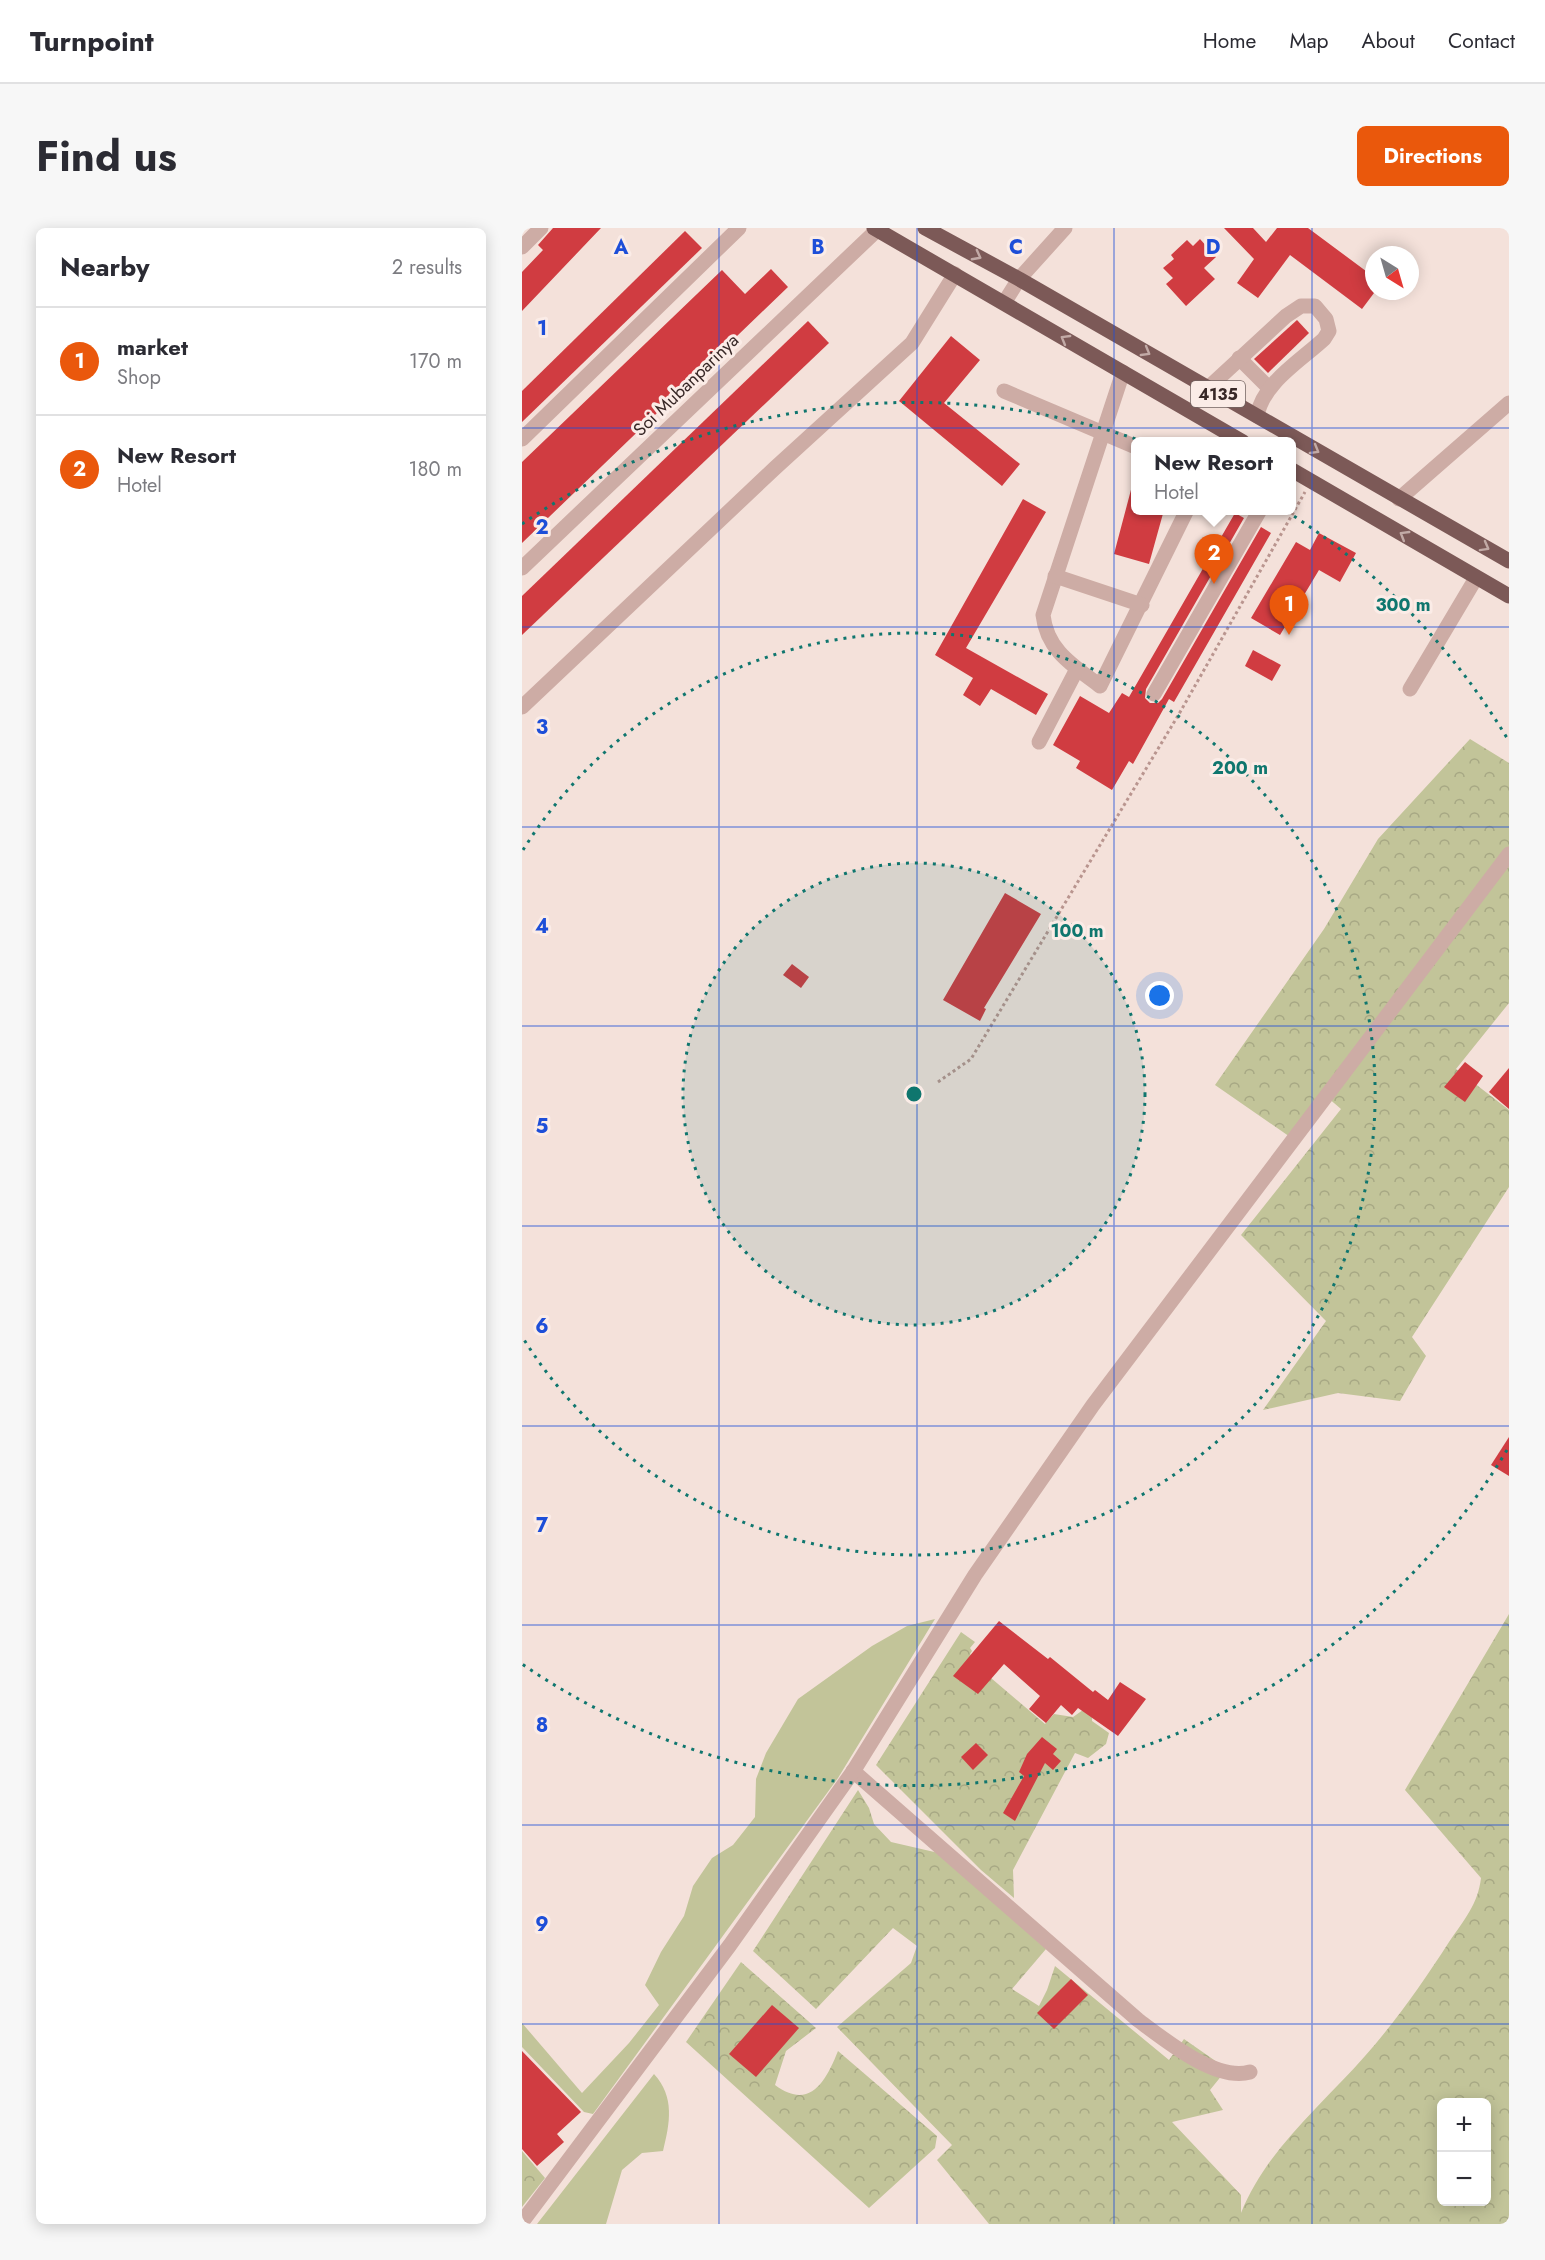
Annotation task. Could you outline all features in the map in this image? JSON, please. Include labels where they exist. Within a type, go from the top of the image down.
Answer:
[{"type":"main road","name":"4135","points":[[925,228],[1019,279],[1293,437]]},
{"type":"main road","name":"4135","points":[[876,229],[1235,437]]},
{"type":"main road","name":"4135","points":[[1296,439],[1509,561]]},
{"type":"main road","points":[[1296,472],[1509,596]]},
{"type":"street","points":[[524,242],[541,228]]},
{"type":"street","points":[[522,439],[739,228]]},
{"type":"street","points":[[1004,303],[1019,279],[1065,228]]},
{"type":"street","name":"Soi Mubanparinya","points":[[522,568],[876,229]]},
{"type":"street","points":[[522,707],[775,468],[912,343],[955,274]]},
{"type":"street","points":[[1208,388],[1297,308],[1309,304],[1314,306],[1329,324],[1327,334],[1269,388],[1260,402],[1257,416]]},
{"type":"street","points":[[1239,358],[1269,388]]},
{"type":"street","points":[[1123,372],[1043,615],[1045,633],[1053,646],[1077,669],[1100,686],[1185,515]]},
{"type":"street","points":[[1004,391],[1131,445]]},
{"type":"street","points":[[1399,499],[1509,403]]},
{"type":"street","points":[[1154,694],[1257,515]]},
{"type":"street","points":[[1055,576],[1142,605]]},
{"type":"street","points":[[1410,689],[1476,578]]},
{"type":"street","points":[[1039,742],[1077,669]]},
{"type":"street","points":[[522,2222],[723,1954],[853,1771],[975,1575],[1093,1405],[1509,854]]},
{"type":"street","points":[[853,1771],[1138,2020],[1160,2036],[1221,2072],[1229,2075],[1250,2072]]},
{"type":"path","points":[[1296,507],[1311,480]]},
{"type":"path","points":[[938,1082],[971,1059],[1179,714],[1291,515]]},
{"type":"green space","points":[[1470,739],[1509,763],[1509,1003],[1456,1069],[1509,1110],[1509,1187],[1412,1337],[1426,1356],[1400,1401],[1338,1393],[1263,1410],[1326,1321],[1241,1235],[1341,1109],[1327,1097],[1293,1139],[1215,1085],[1324,929],[1378,839]]},
{"type":"green space","points":[[1509,1614],[1509,2224],[989,2224],[937,2160],[952,2145],[837,2027],[911,1963],[917,1946],[893,1928],[816,2009],[753,1951],[858,1790],[869,1808],[874,1824],[891,1842],[943,1854],[1046,1949],[1012,1989],[1039,2006],[1055,1966],[1169,2060],[1184,2039],[1227,2069],[1210,2090],[1223,2110],[1172,2122],[1241,2195],[1241,2213],[1265,2168],[1280,2148],[1365,2056],[1420,1986],[1474,1904],[1481,1878],[1405,1790]]},
{"type":"green space","points":[[935,1619],[838,1778],[593,2114],[584,2112],[522,2047],[522,2023],[582,2093],[629,2043],[659,2005],[645,1985],[661,1952],[684,1916],[693,1886],[712,1858],[733,1845],[755,1817],[756,1779],[766,1753],[798,1699],[872,1646],[907,1626]]},
{"type":"green space","points":[[961,1632],[975,1642],[970,1648],[972,1651],[970,1654],[991,1678],[1045,1724],[1054,1714],[1073,1717],[1093,1703],[1092,1721],[1109,1733],[1106,1744],[1088,1758],[1075,1753],[1013,1870],[1014,1898],[981,1870],[876,1765]]},
{"type":"green space","points":[[741,1962],[816,2028],[786,2051],[775,2085],[787,2092],[798,2095],[807,2094],[822,2082],[838,2051],[937,2136],[935,2148],[869,2208],[686,2042]]},
{"type":"green space","points":[[654,2074],[661,2083],[668,2101],[668,2130],[663,2151],[642,2153],[622,2170],[606,2224],[537,2224]]},
{"type":"green space","points":[[522,2151],[545,2178],[522,2207]]},
{"type":"building","points":[[553,228],[601,228],[522,311],[522,272],[543,250],[538,245]]},
{"type":"building","points":[[1224,228],[1253,228],[1266,242],[1277,228],[1308,228],[1365,270],[1365,300],[1369,300],[1362,309],[1290,255],[1258,298],[1237,283],[1254,259]]},
{"type":"building","points":[[685,231],[702,248],[522,422],[522,391]]},
{"type":"building","points":[[1200,239],[1216,257],[1204,268],[1215,279],[1186,306],[1166,284],[1173,278],[1163,268],[1174,259],[1171,255],[1187,240],[1193,246]]},
{"type":"building","points":[[771,269],[788,287],[522,543],[522,462],[722,270],[745,294]]},
{"type":"building","points":[[1297,320],[1309,333],[1268,373],[1254,359]]},
{"type":"building","points":[[808,321],[829,343],[522,635],[522,596]]},
{"type":"building","points":[[951,336],[980,360],[944,403],[1020,464],[1002,486],[899,401]]},
{"type":"building","points":[[1131,490],[1131,515],[1163,515],[1149,564],[1114,554]]},
{"type":"building","points":[[1023,499],[1046,512],[966,648],[1048,694],[1036,715],[991,689],[980,706],[963,695],[973,678],[935,655]]},
{"type":"building","points":[[1234,515],[1244,518],[1146,689],[1145,698],[1150,703],[1158,703],[1162,699],[1261,527],[1271,533],[1174,702],[1169,699],[1133,764],[1129,761],[1112,790],[1076,768],[1080,761],[1053,745],[1080,696],[1109,713],[1122,693],[1129,697]]},
{"type":"building","points":[[1319,533],[1356,553],[1340,582],[1319,570],[1280,635],[1251,618],[1296,542],[1310,550]]},
{"type":"building","points":[[1253,650],[1281,665],[1272,681],[1245,666]]},
{"type":"building","points":[[1005,893],[1041,914],[984,1008],[986,1009],[980,1021],[943,1000]]},
{"type":"building","points":[[792,964],[809,977],[801,988],[783,975]]},
{"type":"building","points":[[1465,1062],[1483,1076],[1465,1102],[1444,1087]]},
{"type":"building","points":[[1509,1068],[1509,1109],[1489,1092]]},
{"type":"building","points":[[1509,1437],[1509,1476],[1491,1465]]},
{"type":"building","points":[[999,1621],[1048,1659],[1050,1657],[1093,1692],[1095,1690],[1108,1700],[1120,1682],[1146,1699],[1118,1736],[1078,1708],[1072,1715],[1061,1705],[1046,1723],[1029,1709],[1040,1696],[1004,1664],[978,1694],[953,1676]]},
{"type":"building","points":[[1042,1737],[1057,1749],[1053,1754],[1061,1761],[1053,1770],[1045,1763],[1015,1821],[1003,1813],[1024,1776],[1019,1772],[1027,1754]]},
{"type":"building","points":[[976,1743],[988,1755],[973,1770],[961,1757]]},
{"type":"building","points":[[1071,1979],[1088,1995],[1054,2029],[1037,2013]]},
{"type":"building","points":[[772,2005],[799,2028],[756,2077],[729,2054]]},
{"type":"building","points":[[522,2051],[581,2112],[557,2134],[564,2142],[537,2166],[522,2149]]},
{"type":"place","name":"New Resort","points":[[1214,584]]},
{"type":"place","name":"market","points":[[1289,635]]}]
